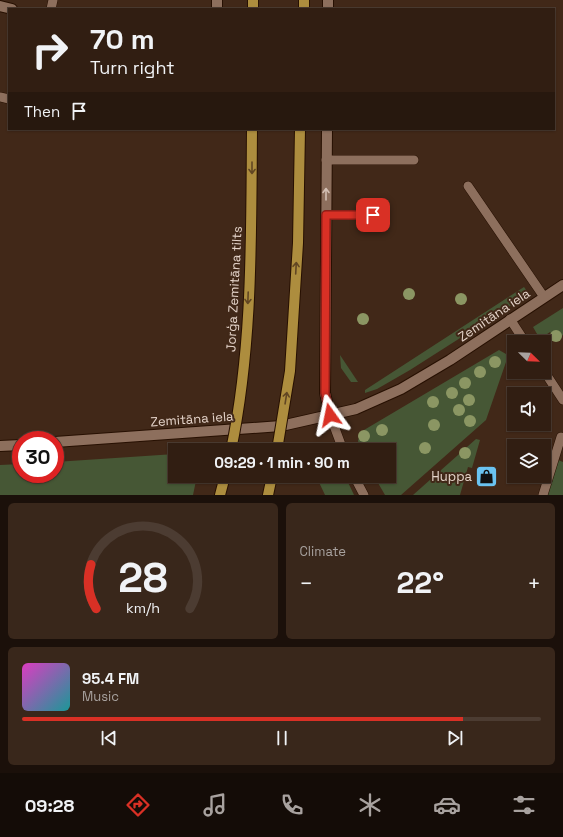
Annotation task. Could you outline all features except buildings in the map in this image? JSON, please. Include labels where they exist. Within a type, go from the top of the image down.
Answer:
[{"type":"main road","name":"Jorģa Zemitāna tilts","points":[[232,443],[237,421],[247,331],[252,130]]},
{"type":"main road","points":[[278,443],[290,372],[298,244],[300,130]]},
{"type":"main road","points":[[220,495],[223,483]]},
{"type":"main road","points":[[268,495],[271,483]]},
{"type":"street","points":[[327,130],[325,393],[330,415]]},
{"type":"street","name":"Zemitāna iela","points":[[64,441],[280,426],[356,409],[377,402],[400,390],[450,360],[563,285]]},
{"type":"street","points":[[0,446],[12,445]]},
{"type":"lane","points":[[326,160],[414,160]]},
{"type":"lane","points":[[468,186],[544,297]]},
{"type":"lane","points":[[326,215],[373,215]]},
{"type":"lane","points":[[510,320],[520,335]]},
{"type":"lane","points":[[549,379],[563,400]]},
{"type":"lane","points":[[330,415],[340,443]]},
{"type":"lane","points":[[543,495],[561,437]]},
{"type":"lane","points":[[358,483],[364,495]]},
{"type":"green space","points":[[524,287],[529,294],[410,370],[377,389],[365,393],[365,390]]},
{"type":"green space","points":[[563,308],[563,335],[555,340],[550,332],[546,335],[538,335],[533,327]]},
{"type":"green space","points":[[499,350],[506,354],[506,362],[486,420],[401,495],[385,495],[378,483],[396,483],[396,443],[358,443],[358,440],[364,430]]},
{"type":"green space","points":[[340,355],[358,382],[351,382],[341,368]]},
{"type":"green space","points":[[476,439],[480,440],[472,468],[468,467],[460,495],[413,495]]},
{"type":"green space","points":[[168,454],[168,483],[196,483],[193,495],[0,495],[0,465],[12,464],[12,483],[64,483],[64,461]]},
{"type":"green space","points":[[558,460],[563,462],[563,495],[547,495]]},
{"type":"green space","points":[[319,483],[348,483],[354,495],[325,495]]},
{"type":"place","name":"Huppa","points":[[487,476]]},
{"type":"route","points":[[330,415],[325,393],[326,215],[373,215]]}]
